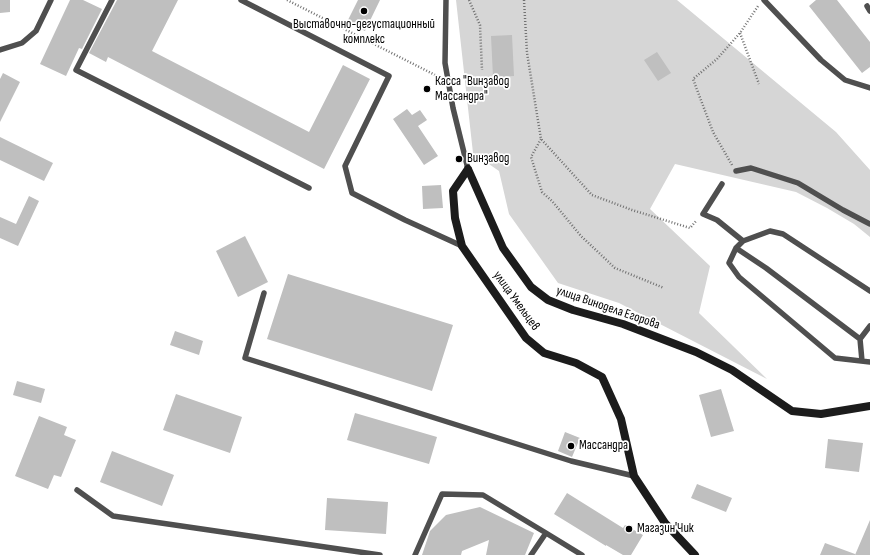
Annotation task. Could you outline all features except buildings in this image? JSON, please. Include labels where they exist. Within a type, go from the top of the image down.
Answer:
[{"type":"main road","name":"улица Умельцев","points":[[468,169],[453,190],[455,218],[462,246],[526,338],[544,353],[576,363],[602,377],[621,419],[634,476],[665,522],[695,555]]},
{"type":"main road","name":"улица Винодела Егорова","points":[[468,169],[503,248],[531,287],[548,300],[573,310],[623,324],[696,352],[732,370],[792,411],[821,414],[870,406]]},
{"type":"lane","points":[[1,51],[22,43],[36,31],[51,0]]},
{"type":"lane","points":[[112,0],[76,70],[309,188]]},
{"type":"lane","points":[[241,0],[389,76],[345,166],[352,193],[405,220],[462,246]]},
{"type":"lane","name":"улица Винодела Егорова","points":[[446,0],[445,64],[453,108],[468,169]]},
{"type":"lane","points":[[763,0],[821,60],[845,80],[870,88]]},
{"type":"lane","points":[[736,171],[751,168],[798,183],[870,224]]},
{"type":"lane","points":[[722,184],[703,214],[717,220],[743,241]]},
{"type":"lane","points":[[870,291],[783,234],[770,231],[743,241],[736,248],[729,263],[739,277],[835,358],[870,362]]},
{"type":"lane","points":[[736,248],[766,268],[860,339]]},
{"type":"lane","points":[[264,293],[245,358],[571,461],[634,476]]},
{"type":"lane","points":[[862,361],[860,339],[870,326]]},
{"type":"lane","points":[[77,490],[113,516],[380,555]]},
{"type":"lane","points":[[414,555],[442,494],[484,495],[582,555]]},
{"type":"lane","points":[[531,555],[546,533]]},
{"type":"path","points":[[287,0],[448,82]]},
{"type":"path","points":[[469,0],[480,26],[482,70]]},
{"type":"path","points":[[524,0],[527,53],[541,140],[592,195],[632,210],[690,228]]},
{"type":"path","points":[[736,171],[713,132],[693,79],[717,59],[740,33],[763,0]]},
{"type":"path","points":[[740,33],[759,84]]},
{"type":"path","points":[[541,140],[531,157],[542,192],[552,201],[581,236],[615,268],[664,288]]},
{"type":"shaded area","points":[[456,0],[677,0],[836,132],[870,170],[870,237],[854,224],[796,192],[675,164],[650,209],[710,266],[699,313],[767,379],[619,303],[558,283],[509,214],[499,171],[473,153]]},
{"type":"place","name":"Выставочно-дегустационный комплекс","points":[[364,11]]},
{"type":"place","name":"Касса \"Винзавод Массандра\"","points":[[427,89]]},
{"type":"place","name":"Винзавод","points":[[459,159]]},
{"type":"place","name":"Массандра","points":[[571,446]]},
{"type":"place","name":"Магазин'Чик","points":[[629,529]]}]
